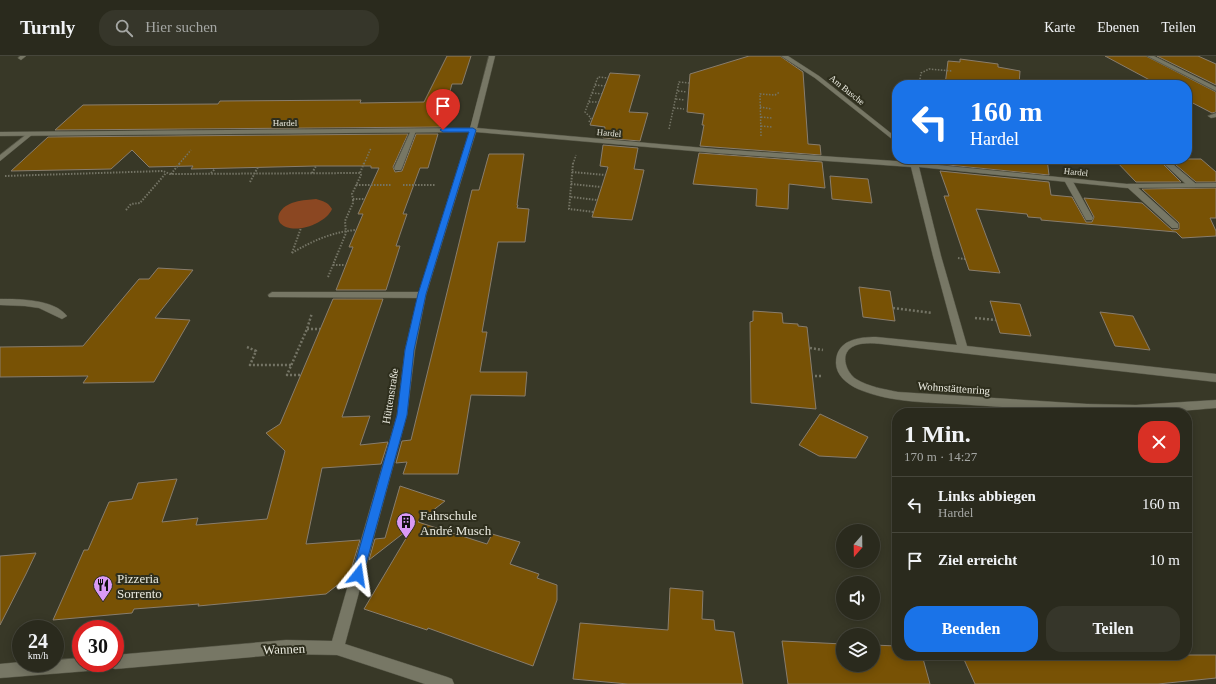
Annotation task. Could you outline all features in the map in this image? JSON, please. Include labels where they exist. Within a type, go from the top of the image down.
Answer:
[{"type":"street","name":"Hüttenstraße","points":[[337,648],[402,415],[410,350],[422,294],[473,130],[492,56]]},
{"type":"street","name":"Am Busche","points":[[784,56],[817,77],[892,137]]},
{"type":"street","points":[[1150,56],[1216,89]]},
{"type":"street","name":"Hardel","points":[[0,134],[473,130],[665,147],[892,161]]},
{"type":"street","points":[[398,168],[414,131]]},
{"type":"street","points":[[0,159],[30,134]]},
{"type":"street","points":[[914,164],[937,256],[963,349]]},
{"type":"street","name":"Hardel","points":[[931,164],[1131,186],[1216,185]]},
{"type":"street","points":[[1169,164],[1192,185]]},
{"type":"street","points":[[1068,180],[1089,218]]},
{"type":"street","points":[[1131,186],[1175,226]]},
{"type":"street","points":[[272,295],[422,294]]},
{"type":"street","points":[[0,302],[20,302],[39,305],[55,310],[62,316]]},
{"type":"street","name":"Wohnstättenring","points":[[1087,408],[898,396],[877,392],[862,387],[849,379],[843,372],[840,362],[842,352],[848,344],[863,340],[902,342],[1216,378]]},
{"type":"street","name":"Wohnstättenring","points":[[1152,408],[1216,404]]},
{"type":"street","name":"Wannen","points":[[124,661],[286,647],[337,648],[447,684]]},
{"type":"street","points":[[0,672],[72,666]]},
{"type":"path","points":[[920,80],[921,73],[929,69],[952,71]]},
{"type":"path","points":[[594,212],[569,210],[572,172],[573,163],[583,140],[590,118],[584,112],[598,77],[608,78]]},
{"type":"path","points":[[665,147],[679,82],[689,84]]},
{"type":"path","points":[[595,85],[605,86]]},
{"type":"path","points":[[678,91],[687,92]]},
{"type":"path","points":[[762,154],[760,94],[775,95],[780,92]]},
{"type":"path","points":[[592,93],[602,94]]},
{"type":"path","points":[[676,99],[685,100]]},
{"type":"path","points":[[589,102],[599,102]]},
{"type":"path","points":[[760,107],[772,109]]},
{"type":"path","points":[[674,108],[684,109]]},
{"type":"path","points":[[761,116],[772,118]]},
{"type":"path","points":[[761,126],[772,127]]},
{"type":"path","points":[[365,199],[353,199],[352,194],[379,131]]},
{"type":"path","points":[[170,174],[205,132]]},
{"type":"path","points":[[312,173],[316,166]]},
{"type":"path","points":[[250,182],[258,167]]},
{"type":"path","points":[[211,174],[215,169]]},
{"type":"path","points":[[0,176],[163,171],[170,174],[360,173]]},
{"type":"path","points":[[572,172],[605,175]]},
{"type":"path","points":[[126,210],[131,204],[140,203],[166,173]]},
{"type":"path","points":[[402,185],[456,184]]},
{"type":"path","points":[[571,184],[601,187]]},
{"type":"path","points":[[356,185],[395,185]]},
{"type":"path","points":[[571,197],[597,200]]},
{"type":"path","points":[[301,228],[292,253],[302,247],[338,232],[356,230]]},
{"type":"path","points":[[333,265],[345,264]]},
{"type":"path","points":[[893,308],[954,315]]},
{"type":"path","points":[[307,329],[320,329]]},
{"type":"path","points":[[247,347],[256,351],[250,365],[291,365]]},
{"type":"shaded area","points":[[316,199],[327,203],[332,209],[323,219],[300,228],[285,227],[280,223],[278,218],[279,214],[286,206],[295,202]]},
{"type":"building","points":[[447,56],[471,56],[462,84],[452,84],[440,127],[55,130],[83,105],[218,104],[220,101],[361,100],[360,103],[424,102]]},
{"type":"building","points":[[749,56],[780,56],[803,72],[808,144],[820,145],[821,155],[700,146],[704,125],[702,125],[704,114],[687,112],[690,74]]},
{"type":"building","points":[[1105,56],[1146,56],[1216,92],[1216,112],[1212,113],[1192,103],[1192,80],[1150,80]]},
{"type":"building","points":[[1157,56],[1198,56],[1216,64],[1216,85]]},
{"type":"building","points":[[960,59],[998,64],[998,67],[1020,71],[1019,80],[946,80],[948,61],[960,62]]},
{"type":"building","points":[[610,73],[640,75],[629,112],[648,113],[640,141],[603,138],[605,127],[590,125]]},
{"type":"building","points":[[408,134],[393,167],[395,172],[402,171],[416,134],[438,134],[428,168],[420,168],[403,214],[407,214],[396,246],[400,246],[386,290],[336,290],[353,247],[349,247],[363,214],[358,214],[379,168],[371,168],[371,166],[191,169],[193,166],[149,167],[132,150],[111,169],[11,171],[48,137]]},
{"type":"building","points":[[603,145],[638,148],[634,169],[644,170],[632,220],[592,217],[608,167],[600,166]]},
{"type":"building","points":[[699,153],[822,162],[825,188],[789,184],[788,209],[756,206],[757,189],[693,184]]},
{"type":"building","points":[[489,154],[524,154],[517,208],[529,209],[525,242],[498,242],[482,332],[487,332],[480,372],[527,372],[525,396],[471,395],[458,474],[403,474],[407,462],[396,463],[402,441],[411,440],[472,190],[479,190]]},
{"type":"building","points":[[1192,159],[1201,159],[1216,172],[1216,182],[1196,182],[1175,164],[1192,164]]},
{"type":"building","points":[[938,164],[1048,164],[1049,175]]},
{"type":"building","points":[[1119,164],[1163,164],[1181,182],[1136,182]]},
{"type":"building","points":[[940,171],[1049,182],[1051,195],[1072,197],[1086,222],[1092,222],[1094,217],[1084,198],[1142,203],[1172,230],[1179,229],[1179,223],[1142,189],[1216,188],[1216,218],[1210,218],[1216,231],[1216,236],[1182,238],[1176,232],[1041,220],[1041,218],[1028,217],[1027,214],[976,209],[1000,273],[969,270],[944,196],[949,196]]},
{"type":"building","points":[[830,176],[868,179],[872,203],[832,199]]},
{"type":"building","points":[[158,268],[193,270],[155,318],[190,320],[154,382],[83,383],[88,376],[0,377],[0,347],[83,346],[139,279],[149,279]]},
{"type":"building","points":[[859,287],[890,291],[895,321],[863,317]]},
{"type":"building","points":[[333,299],[383,299],[342,417],[370,416],[360,445],[388,442],[381,464],[322,468],[306,544],[360,540],[349,576],[326,594],[198,606],[199,604],[134,609],[132,613],[53,620],[84,550],[88,550],[109,502],[132,499],[138,483],[177,479],[162,522],[198,518],[196,525],[267,519],[285,451],[266,433],[280,424]]},
{"type":"building","points":[[990,301],[1020,304],[1031,336],[1000,333]]},
{"type":"building","points":[[753,311],[782,313],[783,323],[798,324],[798,326],[807,327],[816,409],[751,403],[750,322],[753,321]]},
{"type":"building","points":[[1100,312],[1133,316],[1150,350],[1115,346]]},
{"type":"building","points":[[820,414],[868,437],[856,458],[819,456],[799,445]]},
{"type":"building","points":[[400,486],[445,501],[418,522],[487,544],[492,534],[520,542],[510,564],[539,574],[537,578],[557,585],[557,600],[533,666],[428,628],[427,630],[364,609],[414,525],[369,560],[375,539],[385,538]]},
{"type":"building","points":[[36,553],[26,574],[0,625],[0,556]]},
{"type":"building","points":[[670,588],[703,591],[702,619],[714,620],[715,630],[734,632],[743,684],[628,684],[573,679],[580,623],[668,630]]},
{"type":"building","points":[[782,641],[836,644],[836,672],[880,672],[880,645],[892,646],[892,660],[923,660],[930,684],[788,684]]},
{"type":"building","points":[[1192,655],[1216,655],[1216,678],[1158,684],[975,684],[964,660],[1192,660]]},
{"type":"place","name":"Fahrschule André Musch","points":[[406,539]]},
{"type":"place","name":"Pizzeria Sorrento","points":[[103,602]]},
{"type":"route","points":[[358,575],[402,415],[405,379],[414,324],[473,130],[443,130]]}]
